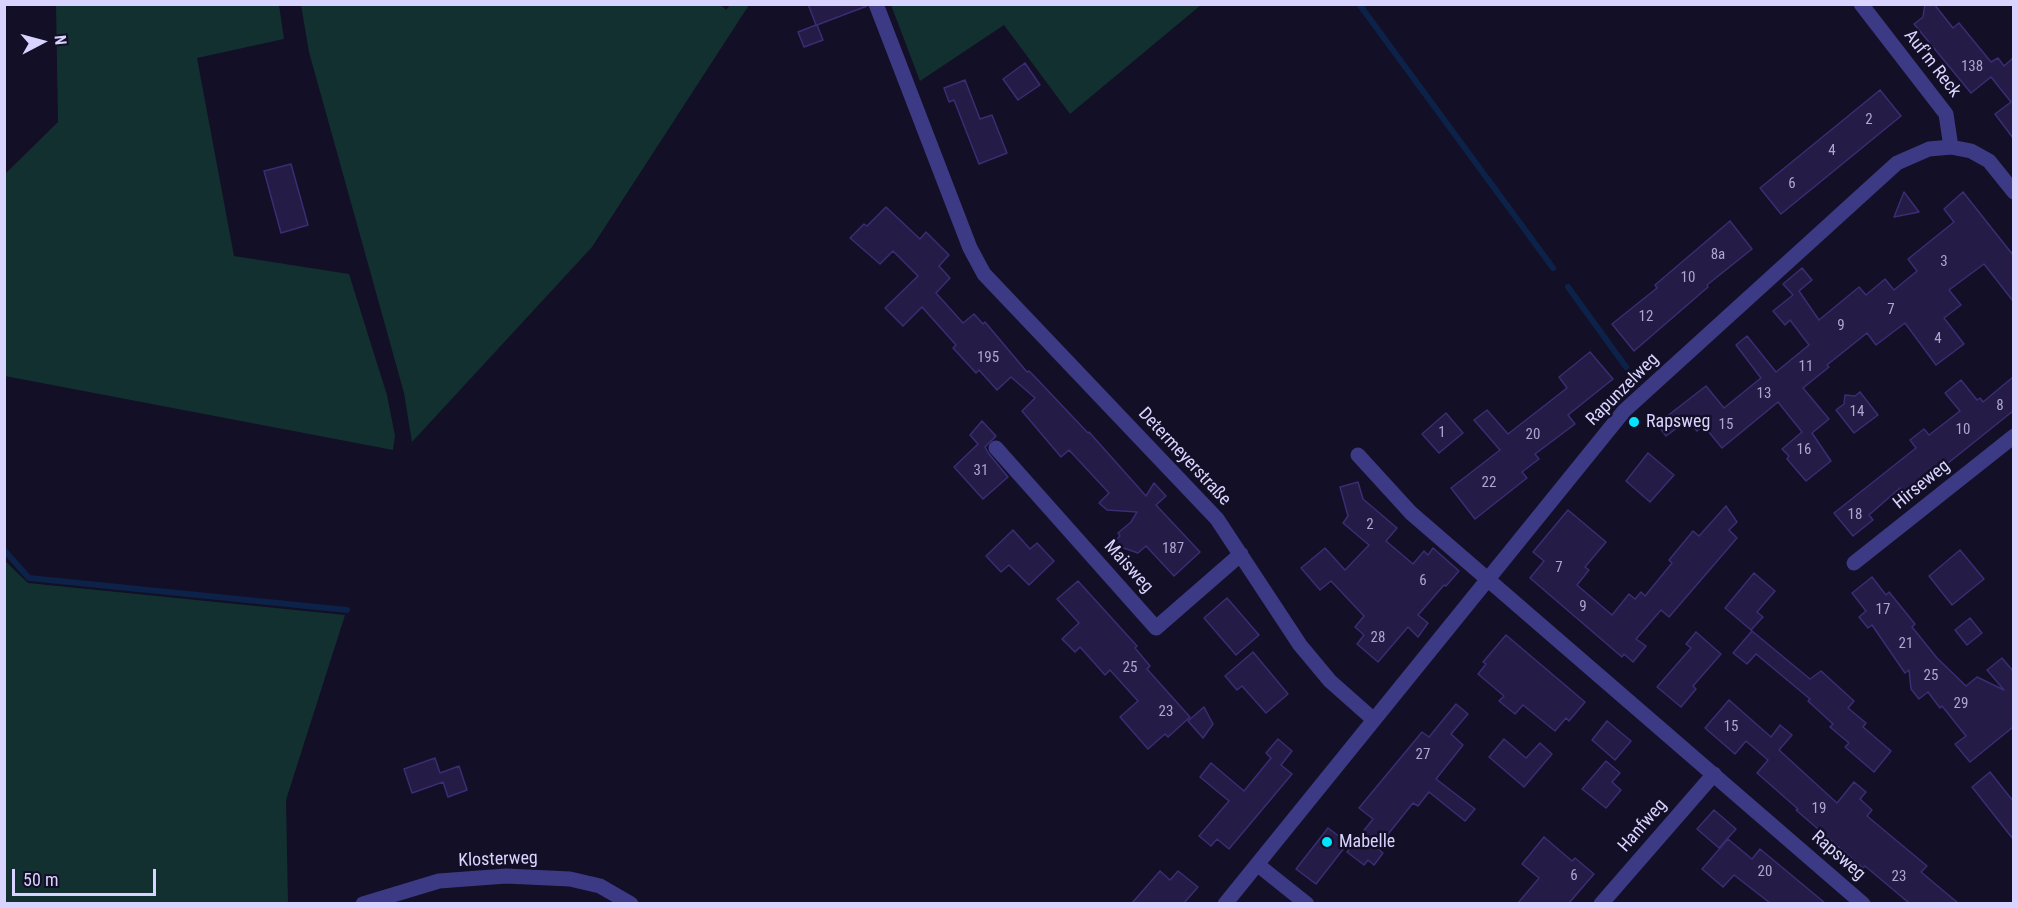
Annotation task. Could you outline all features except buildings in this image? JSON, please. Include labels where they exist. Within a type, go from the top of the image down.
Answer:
[{"type":"street","name":"Determeyerstraße","points":[[876,4],[970,248],[984,274],[1217,519],[1300,645],[1330,681],[1374,720]]},
{"type":"street","name":"Auf'm Reck","points":[[1861,4],[1946,114],[1951,147]]},
{"type":"street","points":[[1951,147],[1971,151],[1989,161],[2013,192]]},
{"type":"street","name":"Rapunzelweg","points":[[1374,720],[1624,411],[1897,163],[1929,149],[1951,147]]},
{"type":"street","name":"Hirseweg","points":[[1854,563],[2013,436]]},
{"type":"street","name":"Maisweg","points":[[996,448],[1156,628],[1241,554]]},
{"type":"street","name":"Rapsweg","points":[[1358,455],[1411,513],[1863,903]]},
{"type":"street","points":[[1225,903],[1374,720]]},
{"type":"street","name":"Hanfweg","points":[[1601,903],[1714,774]]},
{"type":"street","points":[[1258,865],[1307,903]]},
{"type":"street","name":"Klosterweg","points":[[363,903],[439,881],[506,876],[570,879],[600,886],[631,903]]},
{"type":"green space","points":[[720,4],[726,10],[730,5],[749,5],[592,247],[412,442],[404,393],[309,52],[301,5]]},
{"type":"green space","points":[[56,5],[279,5],[284,39],[197,58],[234,256],[349,274],[387,395],[395,436],[393,450],[5,376],[5,174],[58,122]]},
{"type":"green space","points":[[891,5],[1201,5],[1070,114],[1004,25],[920,81]]},
{"type":"green space","points":[[4,560],[28,583],[345,615],[286,800],[288,903],[5,903]]},
{"type":"waterway","points":[[1359,4],[1553,268]]},
{"type":"waterway","points":[[1568,287],[1626,367]]},
{"type":"waterway","points":[[4,550],[29,578],[347,610]]},
{"type":"place","name":"Rapsweg","points":[[1634,422]]},
{"type":"place","name":"Mabelle","points":[[1327,842]]}]
